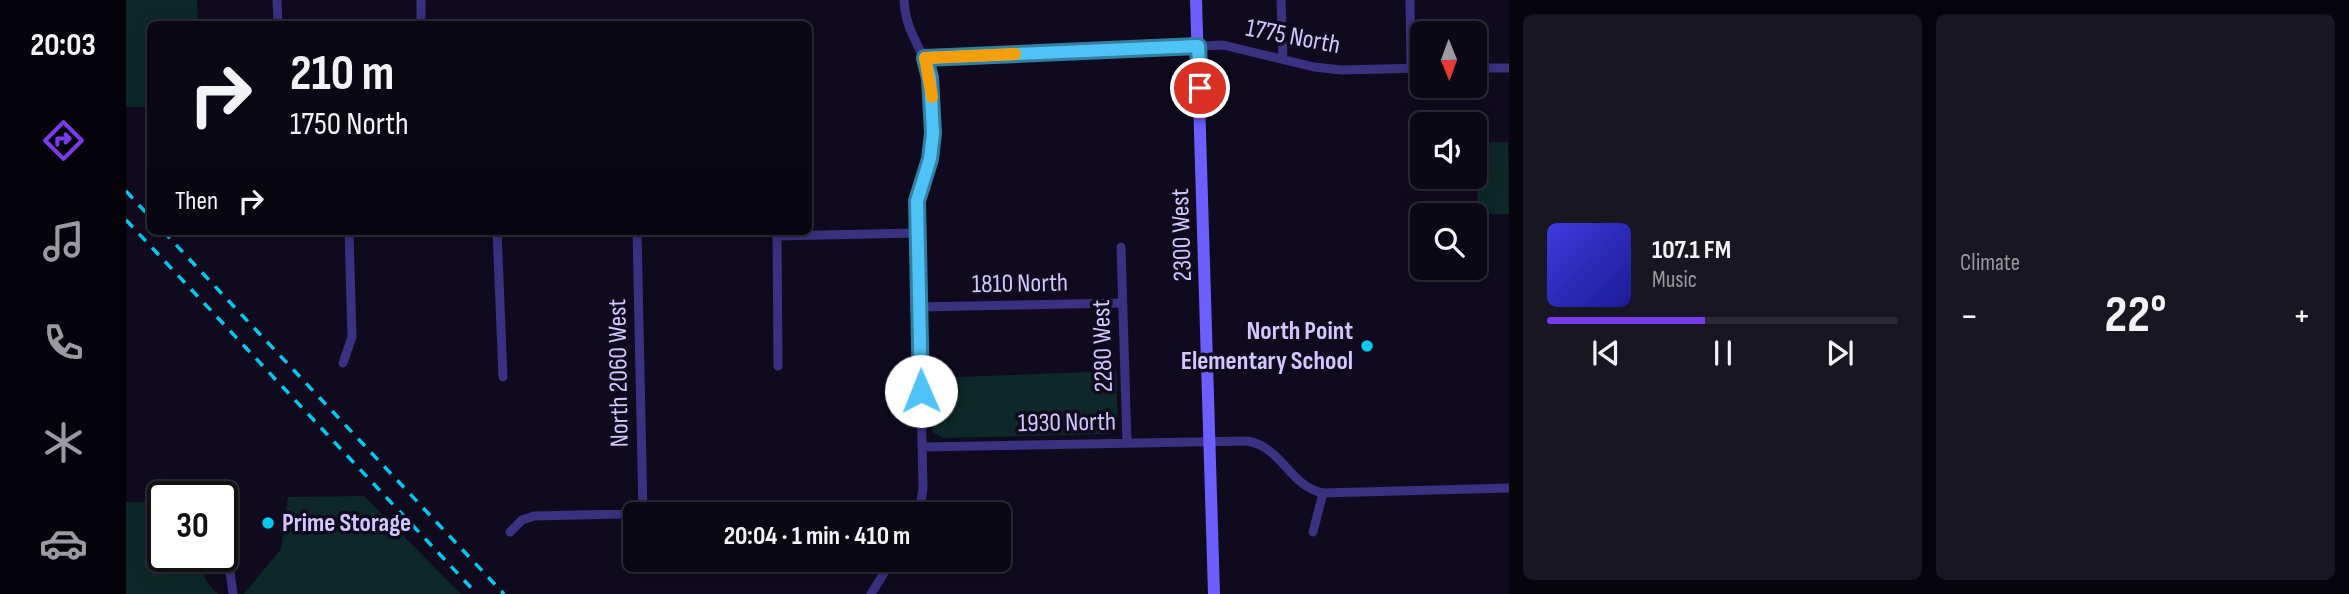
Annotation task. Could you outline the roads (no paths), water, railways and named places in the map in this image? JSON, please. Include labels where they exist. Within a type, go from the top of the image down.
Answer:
[{"type":"main road","name":"2300 West","points":[[1196,0],[1214,594]]},
{"type":"street","points":[[277,0],[278,21]]},
{"type":"street","points":[[421,0],[421,21]]},
{"type":"street","points":[[904,0],[910,34],[925,58],[932,98],[933,142],[919,190],[917,233],[923,447],[921,502]]},
{"type":"street","points":[[1281,0],[1283,58]]},
{"type":"street","points":[[1410,0],[1411,21]]},
{"type":"street","name":"1775 North","points":[[925,58],[1198,46],[1238,47],[1314,67],[1342,70],[1410,68]]},
{"type":"street","points":[[1488,68],[1509,68]]},
{"type":"street","points":[[812,234],[917,233]]},
{"type":"street","points":[[344,363],[352,337],[349,235]]},
{"type":"street","points":[[498,235],[503,377]]},
{"type":"street","name":"North 2060 West","points":[[637,235],[643,502]]},
{"type":"street","points":[[777,235],[778,366]]},
{"type":"street","name":"2280 West","points":[[1121,247],[1127,443]]},
{"type":"street","name":"1810 North","points":[[919,307],[1122,303]]},
{"type":"street","name":"1930 North","points":[[923,447],[1248,441],[1262,445],[1280,457],[1303,485],[1323,493]]},
{"type":"street","points":[[1313,532],[1323,493],[1509,488]]},
{"type":"street","points":[[510,532],[522,520],[534,516],[623,514]]},
{"type":"street","points":[[230,572],[233,594]]},
{"type":"street","points":[[871,594],[885,572]]},
{"type":"railway","points":[[126,191],[147,214]]},
{"type":"railway","points":[[126,220],[477,594]]},
{"type":"railway","points":[[167,235],[504,594]]},
{"type":"place","name":"North Point Elementary School","points":[[1367,346]]},
{"type":"place","name":"Prime Storage","points":[[268,523]]}]
